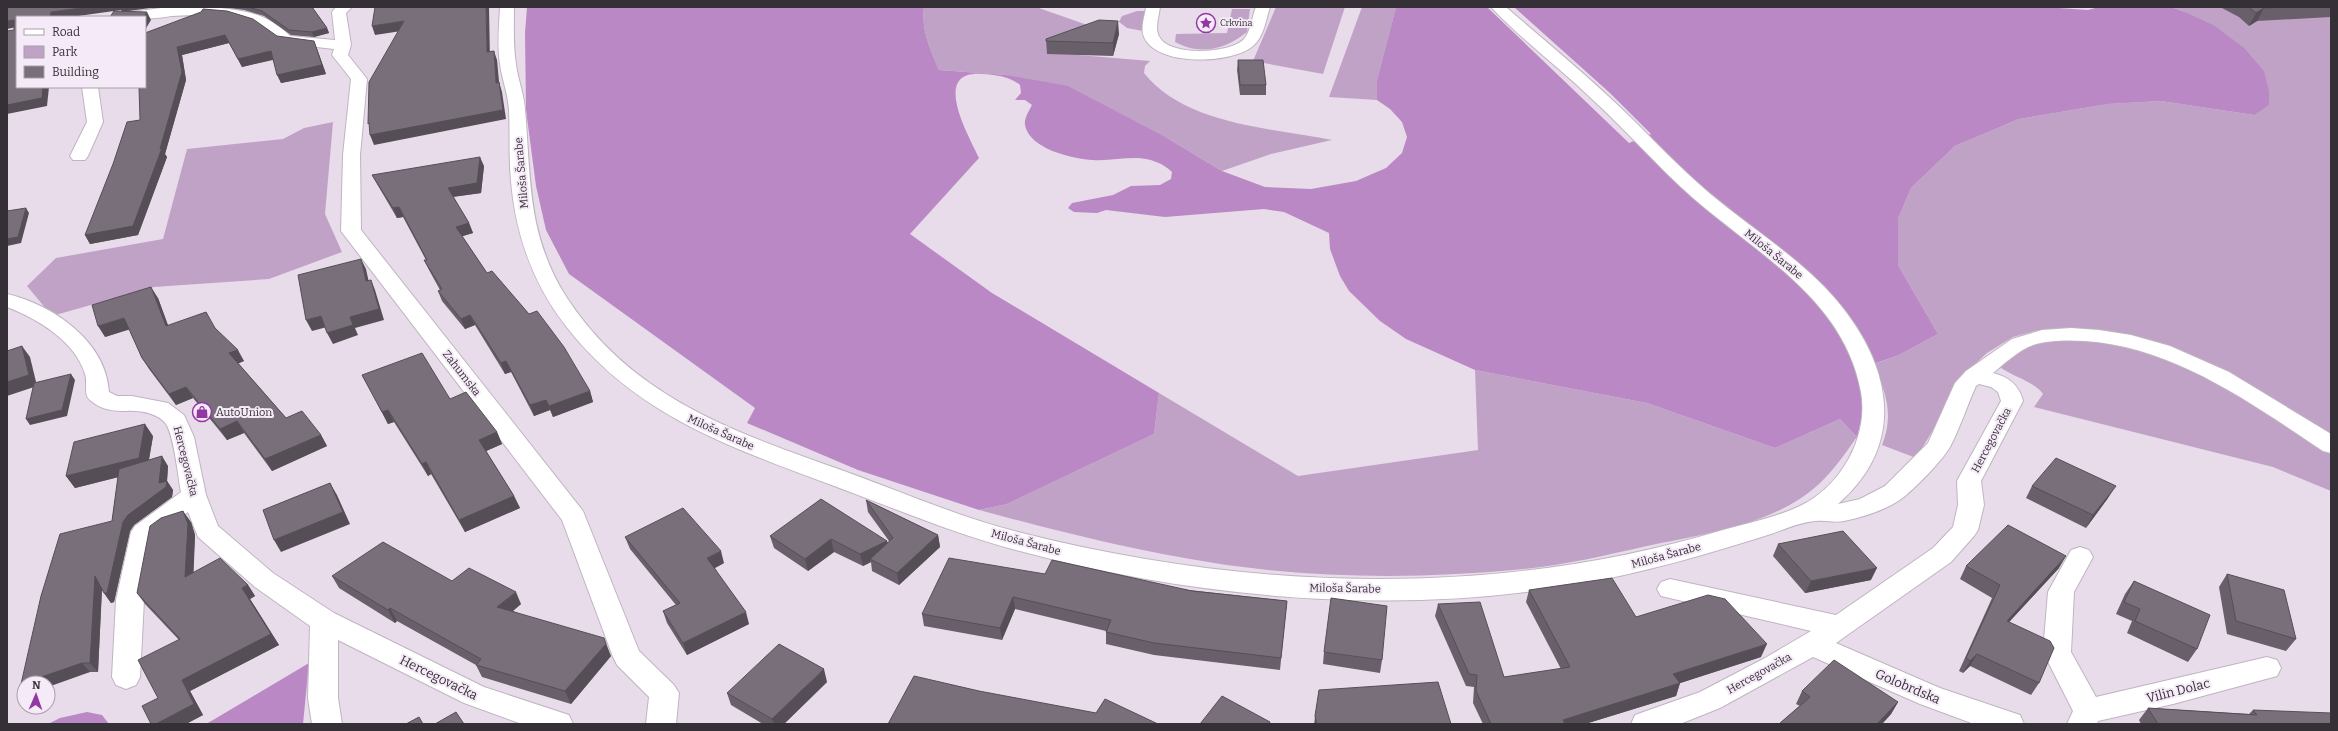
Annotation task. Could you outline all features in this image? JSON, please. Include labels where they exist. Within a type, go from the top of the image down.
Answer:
[{"type":"street","name":"Miloša Šarabe","points":[[507,7],[507,61],[516,101],[520,182],[528,235],[542,274],[573,321],[615,365],[651,394],[687,418],[752,446],[926,511],[1014,540],[1133,568],[1271,586],[1426,590],[1535,581],[1637,564],[1729,539],[1810,512],[1836,491],[1854,470],[1870,439],[1875,404],[1865,358],[1849,327],[1811,284],[1696,191],[1603,100],[1498,7]]},
{"type":"street","points":[[1153,7],[1150,33],[1156,44],[1172,51],[1205,55],[1236,50],[1249,42],[1263,7]]},
{"type":"street","name":"Zahumska","points":[[345,9],[343,45],[340,55],[359,79],[352,132],[348,188],[351,231],[574,516],[627,657],[664,693],[661,724]]},
{"type":"street","points":[[132,16],[182,11],[225,12],[267,22],[281,31],[286,40],[343,45]]},
{"type":"street","points":[[79,156],[95,122],[90,88]]},
{"type":"street","name":"Hercegovačka","points":[[7,300],[20,305],[65,330],[89,358],[96,374],[98,395],[113,404],[132,404],[160,408],[176,420],[182,437],[194,495],[207,531],[264,580],[324,621],[474,695],[558,724]]},
{"type":"street","points":[[1810,512],[1841,512],[1869,505],[1894,492],[1938,447],[1966,383],[2022,342],[2066,334],[2112,338],[2178,356],[2223,377],[2331,445]]},
{"type":"street","name":"Hercegovačka","points":[[1646,724],[1710,700],[1775,666],[1840,627],[1942,555],[1965,530],[1971,505],[1969,481],[2012,401],[2011,392],[2005,384],[1990,378],[1974,376]]},
{"type":"street","points":[[126,677],[130,600],[144,532],[194,495]]},
{"type":"street","name":"Vilin Dolac","points":[[2080,557],[2061,592],[2057,652],[2085,717],[2173,692],[2267,668]]},
{"type":"street","points":[[1670,589],[1840,627]]},
{"type":"street","points":[[324,621],[323,698],[327,724]]},
{"type":"street","name":"Golobrdska","points":[[1810,644],[1930,696],[2009,724]]},
{"type":"green space","points":[[924,7],[1036,7],[1113,34],[1079,55],[1150,61],[1145,66],[1144,73],[1161,90],[1182,104],[1231,122],[1332,140],[1271,154],[1222,171],[1167,138],[1006,75],[939,70],[925,32],[923,15]]},
{"type":"green space","points":[[1276,7],[1345,7],[1323,74],[1253,61]]},
{"type":"green space","points":[[1362,7],[1396,7],[1377,80],[1377,100],[1329,97]]},
{"type":"green space","points":[[2171,7],[2331,7],[2331,442],[2180,355],[2063,331],[2039,330],[2013,337],[1987,353],[1961,377],[1938,422],[1916,458],[1882,445],[1886,434],[1888,414],[1885,395],[1874,364],[1899,355],[1938,334],[1898,265],[1898,219],[1911,188],[1955,146],[2019,119],[2108,104],[2161,101],[2254,115],[2185,12]]},
{"type":"green space","points":[[1232,9],[1250,9],[1247,32],[1231,43],[1213,49],[1194,49],[1175,42],[1176,34],[1227,33]]},
{"type":"green space","points":[[1137,11],[1145,11],[1143,31],[1127,28],[1119,22],[1122,16]]},
{"type":"green space","points":[[333,122],[325,214],[342,252],[269,279],[154,287],[52,316],[27,286],[56,258],[163,239],[187,149],[283,139],[304,128]]},
{"type":"green space","points":[[2087,337],[2177,358],[2331,447],[2331,491],[2273,467],[2034,407],[2043,394],[2035,386],[2001,368],[2006,358],[2014,351],[2025,346],[2051,340]]},
{"type":"green space","points":[[1475,370],[1647,403],[1775,448],[1840,419],[1857,437],[1831,472],[1812,490],[1775,512],[1755,520],[1734,527],[1586,559],[1524,569],[1447,575],[1369,576],[1330,575],[1252,568],[1154,553],[1067,533],[979,510],[1007,504],[1154,434],[1159,393],[1298,476],[1478,450]]},
{"type":"shaded area","points":[[527,7],[924,7],[923,15],[925,32],[939,70],[1006,75],[1068,86],[1167,138],[1222,171],[1265,187],[1311,189],[1356,181],[1386,168],[1402,153],[1407,137],[1402,122],[1390,109],[1377,100],[1377,80],[1396,7],[1487,7],[1629,143],[1651,134],[1610,93],[1514,7],[2044,7],[2088,10],[2099,7],[2171,7],[2215,26],[2244,48],[2264,71],[2269,91],[2269,105],[2254,115],[2161,101],[2108,104],[2019,119],[1955,146],[1911,188],[1898,219],[1898,265],[1938,334],[1899,355],[1859,369],[1866,401],[1857,437],[1840,419],[1775,448],[1647,403],[1475,370],[1406,339],[1380,321],[1349,291],[1340,276],[1330,249],[1329,233],[1284,212],[1264,209],[1165,217],[1106,210],[1097,213],[1074,212],[1068,208],[1072,203],[1113,195],[1131,186],[1160,185],[1171,179],[1172,172],[1156,162],[1146,159],[1093,160],[1064,155],[1053,151],[1034,140],[1028,133],[1025,120],[1032,105],[1025,100],[1015,100],[1021,93],[1020,85],[1007,78],[997,76],[982,74],[967,76],[958,82],[956,93],[957,106],[962,121],[979,158],[910,234],[992,293],[1159,393],[1154,434],[1007,504],[979,510],[858,470],[747,423],[755,408],[569,274],[546,230],[536,186],[526,110],[525,33]]},
{"type":"shaded area","points":[[309,663],[303,724],[206,724],[213,720]]},
{"type":"shaded area","points":[[87,712],[102,715],[109,724],[48,724],[60,718]]},
{"type":"building","points":[[7,7],[88,7],[51,12],[50,16],[16,16],[16,88],[43,88],[42,98],[7,105],[7,31],[14,30],[14,20],[7,21]]},
{"type":"building","points":[[248,7],[312,7],[327,28],[312,32],[289,30],[262,11]]},
{"type":"building","points":[[375,7],[486,7],[487,52],[494,51],[496,83],[499,82],[503,110],[370,135],[369,123],[368,124],[369,82],[404,21],[372,26]]},
{"type":"building","points":[[2249,7],[2286,7],[2264,8],[2256,13]]},
{"type":"building","points":[[203,9],[227,11],[253,19],[277,36],[314,41],[322,65],[277,75],[271,51],[238,59],[225,35],[177,47],[182,72],[160,149],[162,148],[133,226],[85,235],[113,164],[127,122],[140,120],[139,88],[146,88],[146,33],[201,12]]},
{"type":"building","points":[[114,11],[147,12],[145,16],[111,16]]},
{"type":"building","points":[[1099,20],[1118,21],[1113,43],[1046,41],[1046,39]]},
{"type":"building","points":[[1238,60],[1263,60],[1266,85],[1240,85]]},
{"type":"building","points":[[480,157],[477,183],[448,188],[469,223],[456,227],[487,273],[492,271],[529,314],[537,311],[564,347],[590,391],[549,406],[546,400],[530,405],[506,361],[501,363],[470,315],[461,319],[438,291],[442,289],[424,260],[427,260],[399,207],[393,208],[372,175]]},
{"type":"building","points":[[26,208],[18,237],[7,239],[7,211]]},
{"type":"building","points":[[361,259],[366,281],[371,280],[379,309],[350,317],[353,325],[327,333],[321,316],[306,320],[298,275]]},
{"type":"building","points":[[151,287],[166,326],[206,312],[215,328],[238,350],[229,353],[286,418],[302,411],[321,435],[265,459],[237,421],[220,429],[186,387],[169,394],[142,358],[124,318],[98,326],[92,305]]},
{"type":"building","points":[[22,346],[29,375],[7,382],[7,351]]},
{"type":"building","points":[[422,353],[450,399],[466,392],[497,432],[479,440],[514,496],[459,520],[426,462],[422,464],[388,410],[382,412],[362,375]]},
{"type":"building","points":[[71,374],[62,410],[26,419],[34,383]]},
{"type":"building","points":[[145,424],[139,458],[66,476],[74,442]]},
{"type":"building","points":[[162,456],[159,483],[167,481],[166,487],[128,515],[123,522],[107,593],[104,593],[95,576],[90,663],[82,663],[47,675],[23,675],[41,596],[60,534],[112,521],[119,469]]},
{"type":"building","points":[[2056,458],[2116,486],[2093,515],[2032,486]]},
{"type":"building","points":[[330,483],[343,512],[274,540],[263,510]]},
{"type":"building","points":[[821,499],[887,541],[860,554],[831,539],[805,559],[770,536]]},
{"type":"building","points":[[866,500],[938,535],[897,573],[870,559],[893,538]]},
{"type":"building","points":[[683,508],[721,551],[707,558],[746,612],[683,643],[663,611],[680,603],[625,537]]},
{"type":"building","points":[[183,511],[188,524],[185,577],[220,558],[248,585],[242,588],[271,634],[182,680],[194,704],[156,724],[151,724],[142,706],[158,698],[138,660],[180,639],[137,593],[150,526],[161,518]]},
{"type":"building","points":[[2008,525],[2066,556],[2007,621],[2050,641],[2054,648],[2039,683],[1977,654],[1970,661],[1966,658],[2000,585],[1966,566]]},
{"type":"building","points":[[1843,531],[1877,568],[1811,581],[1778,544]]},
{"type":"building","points":[[383,542],[452,581],[469,568],[516,592],[497,607],[604,638],[606,644],[565,691],[476,665],[481,659],[390,608],[388,610],[332,576]]},
{"type":"building","points":[[949,558],[1045,574],[1052,560],[1192,591],[1287,601],[1281,658],[1154,643],[1106,632],[1111,620],[1013,597],[1000,628],[922,614]]},
{"type":"building","points":[[2227,574],[2284,590],[2296,639],[2236,621]]},
{"type":"building","points":[[1612,578],[1636,617],[1708,595],[1725,599],[1767,644],[1673,674],[1680,683],[1563,720],[1565,723],[1491,724],[1476,691],[1477,675],[1469,674],[1438,604],[1480,602],[1504,677],[1570,667],[1529,590]]},
{"type":"building","points":[[2134,581],[2210,615],[2197,649],[2135,621],[2140,609],[2124,602]]},
{"type":"building","points":[[1331,598],[1387,606],[1382,660],[1324,652]]},
{"type":"building","points":[[779,644],[824,669],[772,719],[727,693]]},
{"type":"building","points":[[1834,660],[1898,702],[1877,724],[1779,724],[1810,697],[1802,691]]},
{"type":"building","points":[[914,676],[979,691],[1096,713],[1105,699],[1158,724],[888,724]]},
{"type":"building","points":[[1438,682],[1451,724],[1317,724],[1315,716],[1319,690]]},
{"type":"building","points":[[1222,696],[1270,722],[1269,724],[1200,724]]},
{"type":"building","points":[[2148,708],[2257,715],[2253,710],[2331,713],[2331,724],[2158,724]]},
{"type":"building","points":[[456,712],[464,724],[435,724]]},
{"type":"building","points":[[419,717],[423,724],[406,724]]},
{"type":"place","name":"Crkvina","points":[[1206,23]]},
{"type":"place","name":"AutoUnion","points":[[202,412]]}]
